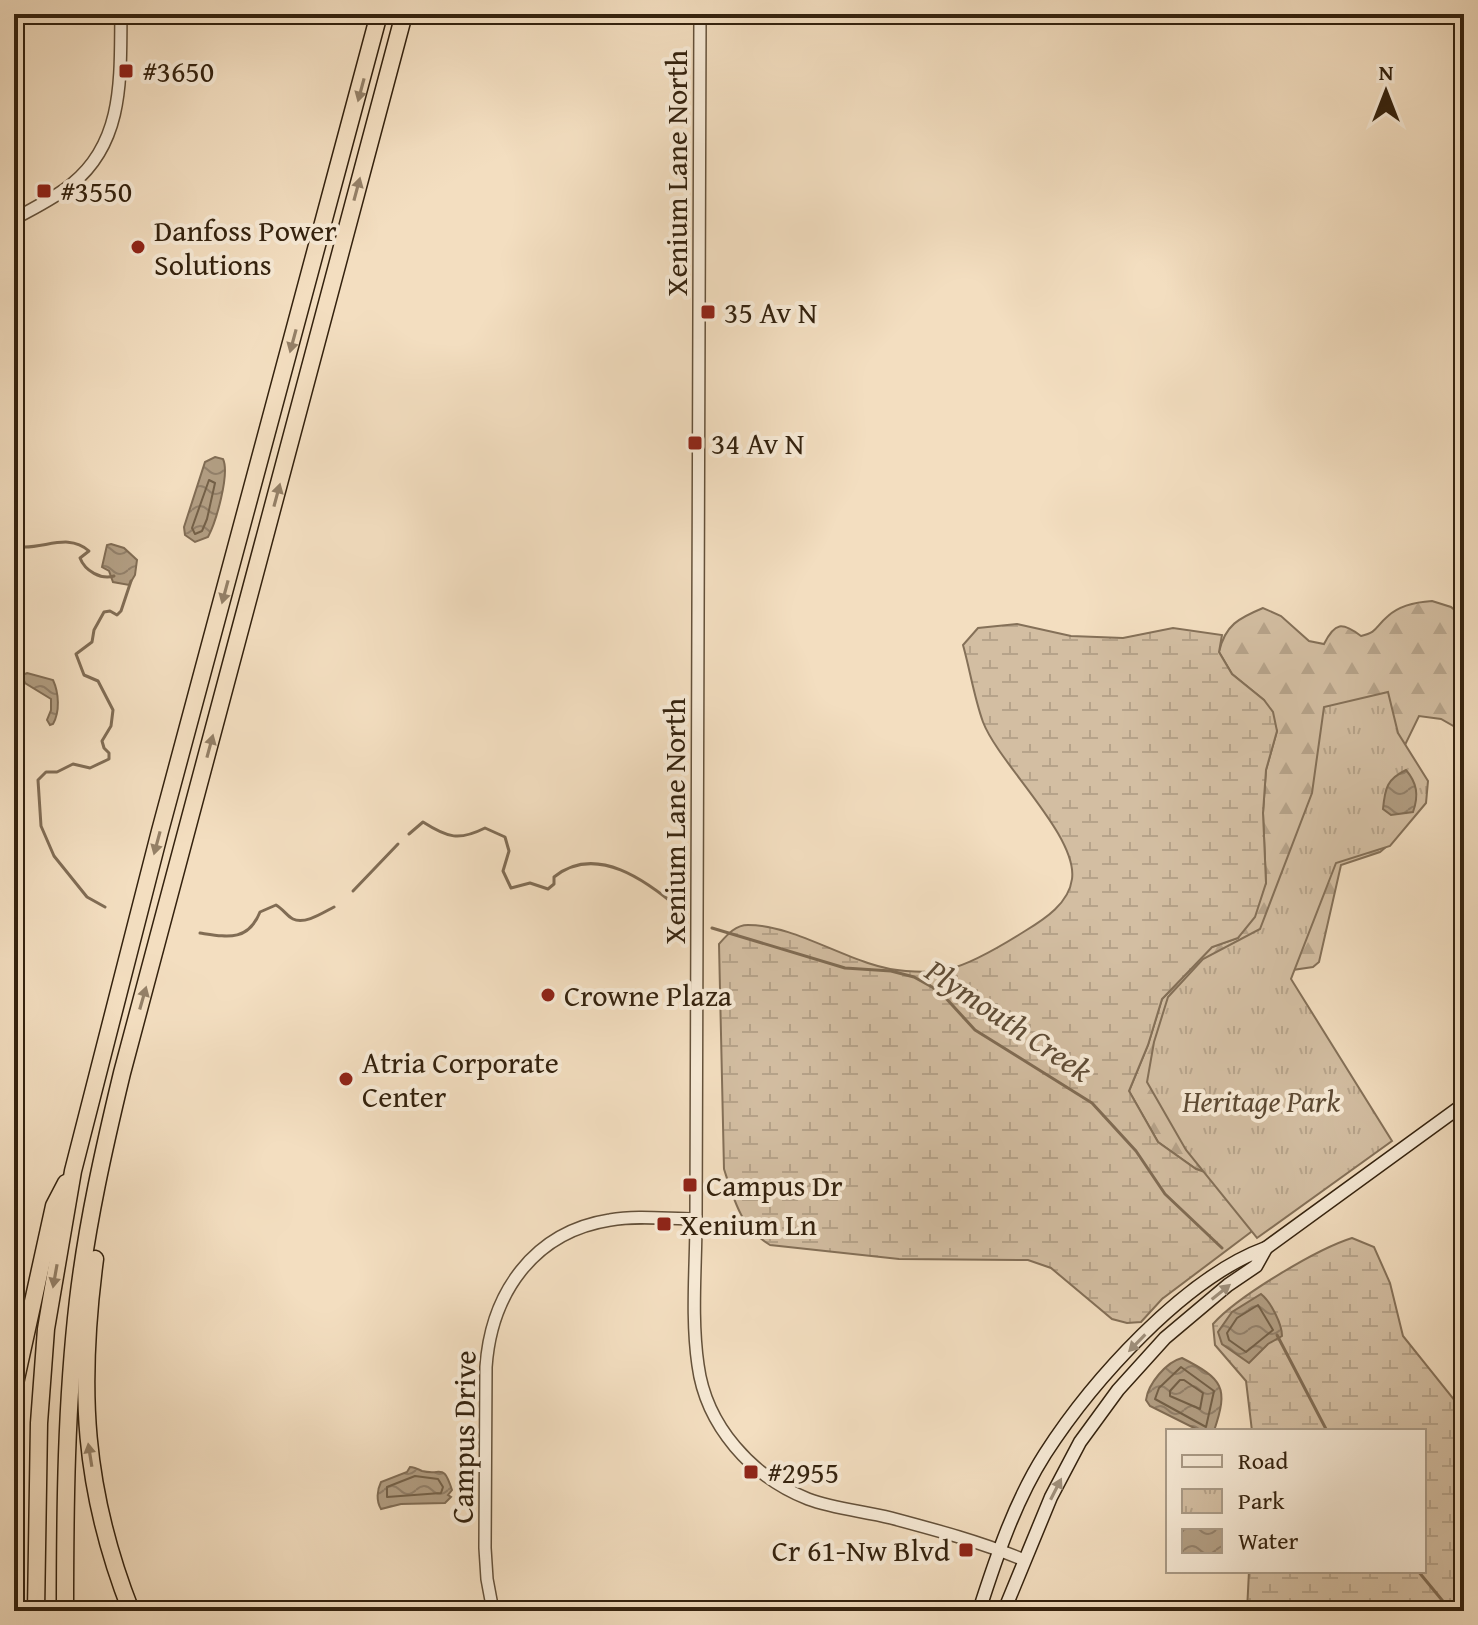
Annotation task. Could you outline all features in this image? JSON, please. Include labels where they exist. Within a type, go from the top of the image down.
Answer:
[{"type":"highway","points":[[36,1611],[39,1423],[46,1329],[73,1171],[160,831],[379,14]]},
{"type":"highway","points":[[65,1611],[65,1468],[78,1298],[97,1180],[122,1073],[404,14]]},
{"type":"highway","points":[[122,1073],[87,1320],[86,1420],[107,1545],[131,1611]]},
{"type":"highway","points":[[14,1388],[54,1206],[73,1171]]},
{"type":"highway","points":[[99,1506],[143,1611]]},
{"type":"main road","points":[[979,1611],[1000,1550],[1044,1455],[1109,1372],[1178,1302],[1242,1257],[1266,1248],[1464,1104]]},
{"type":"main road","points":[[1004,1611],[1051,1497],[1080,1442],[1118,1390],[1165,1338],[1228,1285],[1256,1266],[1266,1248]]},
{"type":"street","points":[[14,219],[70,186],[88,170],[102,150],[112,128],[118,100],[121,14]]},
{"type":"street","name":"Xenium Lane North","points":[[700,14],[698,1365],[714,1415],[742,1455],[773,1481],[809,1499],[930,1528],[1024,1560]]},
{"type":"street","name":"Campus Drive","points":[[493,1611],[485,1548],[486,1367],[489,1338],[501,1299],[528,1261],[566,1234],[587,1225],[610,1219],[696,1219]]},
{"type":"green space","points":[[1432,601],[1451,607],[1464,618],[1464,732],[1441,719],[1419,716],[1402,751],[1386,847],[1380,852],[1341,865],[1319,962],[1313,967],[1286,971],[1223,1178],[1196,1169],[1158,1142],[1129,1091],[1162,999],[1212,947],[1238,938],[1266,883],[1263,813],[1266,770],[1277,731],[1264,700],[1232,674],[1219,652],[1225,635],[1234,624],[1263,608],[1281,616],[1309,641],[1324,644],[1340,626],[1361,636],[1374,631],[1398,609]]},
{"type":"green space","points":[[1017,624],[1071,636],[1123,638],[1173,628],[1222,635],[1219,652],[1232,674],[1264,700],[1273,712],[1277,731],[1266,770],[1263,813],[1266,883],[1255,917],[1238,938],[1212,947],[1162,999],[1129,1091],[1158,1142],[1196,1169],[1223,1178],[1252,1216],[1251,1232],[1162,1299],[1141,1322],[1127,1323],[1112,1319],[1051,1268],[1028,1260],[899,1259],[770,1245],[745,1222],[724,1169],[719,944],[732,931],[743,925],[767,927],[886,968],[939,971],[988,953],[1048,916],[1066,896],[1072,879],[1071,862],[1063,842],[1004,758],[983,722],[963,645],[978,628]]},
{"type":"green space","name":"Heritage Park","points":[[1388,692],[1398,733],[1428,781],[1426,803],[1390,846],[1336,863],[1291,979],[1392,1141],[1257,1238],[1186,1150],[1147,1082],[1154,1042],[1168,997],[1203,959],[1260,929],[1312,793],[1324,707]]},
{"type":"green space","points":[[1352,1238],[1374,1247],[1390,1283],[1403,1336],[1464,1412],[1464,1611],[1247,1611],[1249,1573],[1426,1573],[1426,1429],[1252,1429],[1246,1381],[1215,1345],[1213,1324],[1240,1300],[1299,1263]]},
{"type":"water","points":[[215,457],[223,459],[225,466],[221,498],[208,537],[195,542],[185,535],[184,527],[205,462]]},
{"type":"water","points":[[107,545],[124,548],[137,560],[135,575],[129,585],[113,582],[109,571],[102,567]]},
{"type":"water","points":[[27,673],[53,680],[58,702],[53,724],[50,725],[47,720],[51,699],[25,683],[22,675]]},
{"type":"water","points":[[1406,770],[1416,790],[1413,812],[1391,815],[1383,809],[1386,790],[1395,777]]},
{"type":"water","points":[[1261,1294],[1275,1314],[1282,1336],[1268,1344],[1249,1363],[1222,1344],[1218,1332],[1232,1312]]},
{"type":"water","points":[[1182,1358],[1206,1372],[1219,1386],[1221,1404],[1215,1429],[1196,1429],[1150,1406],[1146,1400],[1159,1374]]},
{"type":"water","points":[[410,1467],[444,1473],[452,1490],[448,1495],[451,1497],[445,1503],[401,1504],[381,1509],[378,1496],[381,1482],[407,1472]]},
{"type":"waterway","name":"Plymouth Creek","points":[[14,539],[23,547],[73,543],[89,551],[80,558],[86,567],[99,575],[114,576]]},
{"type":"waterway","name":"Plymouth Creek","points":[[105,907],[87,897],[54,856],[41,826],[38,780],[46,772],[57,772],[73,764],[90,768],[109,759],[102,741],[111,726],[113,710],[98,681],[84,675],[76,654],[92,642],[94,630],[104,612],[117,615],[121,611],[131,581]]},
{"type":"waterway","name":"Plymouth Creek","points":[[409,834],[423,822],[454,836],[468,835],[485,828],[505,837],[509,851],[503,871],[511,888],[530,883],[548,889],[554,884],[554,877],[570,867],[604,865],[637,878],[681,910]]},
{"type":"waterway","name":"Plymouth Creek","points":[[353,891],[398,844]]},
{"type":"waterway","name":"Plymouth Creek","points":[[200,933],[228,936],[243,933],[255,922],[260,912],[276,905],[298,920],[314,917],[334,907]]},
{"type":"waterway","name":"Plymouth Creek","points":[[712,928],[845,968],[891,971],[914,977],[932,987],[975,1030],[1092,1103],[1136,1151],[1165,1194],[1222,1248]]},
{"type":"waterway","name":"Plymouth Creek","points":[[1277,1335],[1326,1429]]},
{"type":"waterway","name":"Plymouth Creek","points":[[1420,1573],[1451,1611]]},
{"type":"place","name":"#3650","points":[[126,71]]},
{"type":"place","name":"#3550","points":[[44,191]]},
{"type":"place","name":"Danfoss Power Solutions","points":[[138,247]]},
{"type":"place","name":"35 Av N","points":[[708,312]]},
{"type":"place","name":"34 Av N","points":[[695,443]]},
{"type":"place","name":"Crowne Plaza","points":[[548,995]]},
{"type":"place","name":"Atria Corporate Center","points":[[346,1079]]},
{"type":"place","name":"Campus Dr","points":[[690,1185]]},
{"type":"place","name":"Xenium Ln","points":[[664,1224]]},
{"type":"place","name":"#2955","points":[[751,1472]]},
{"type":"place","name":"Cr 61-Nw Blvd","points":[[966,1550]]}]
